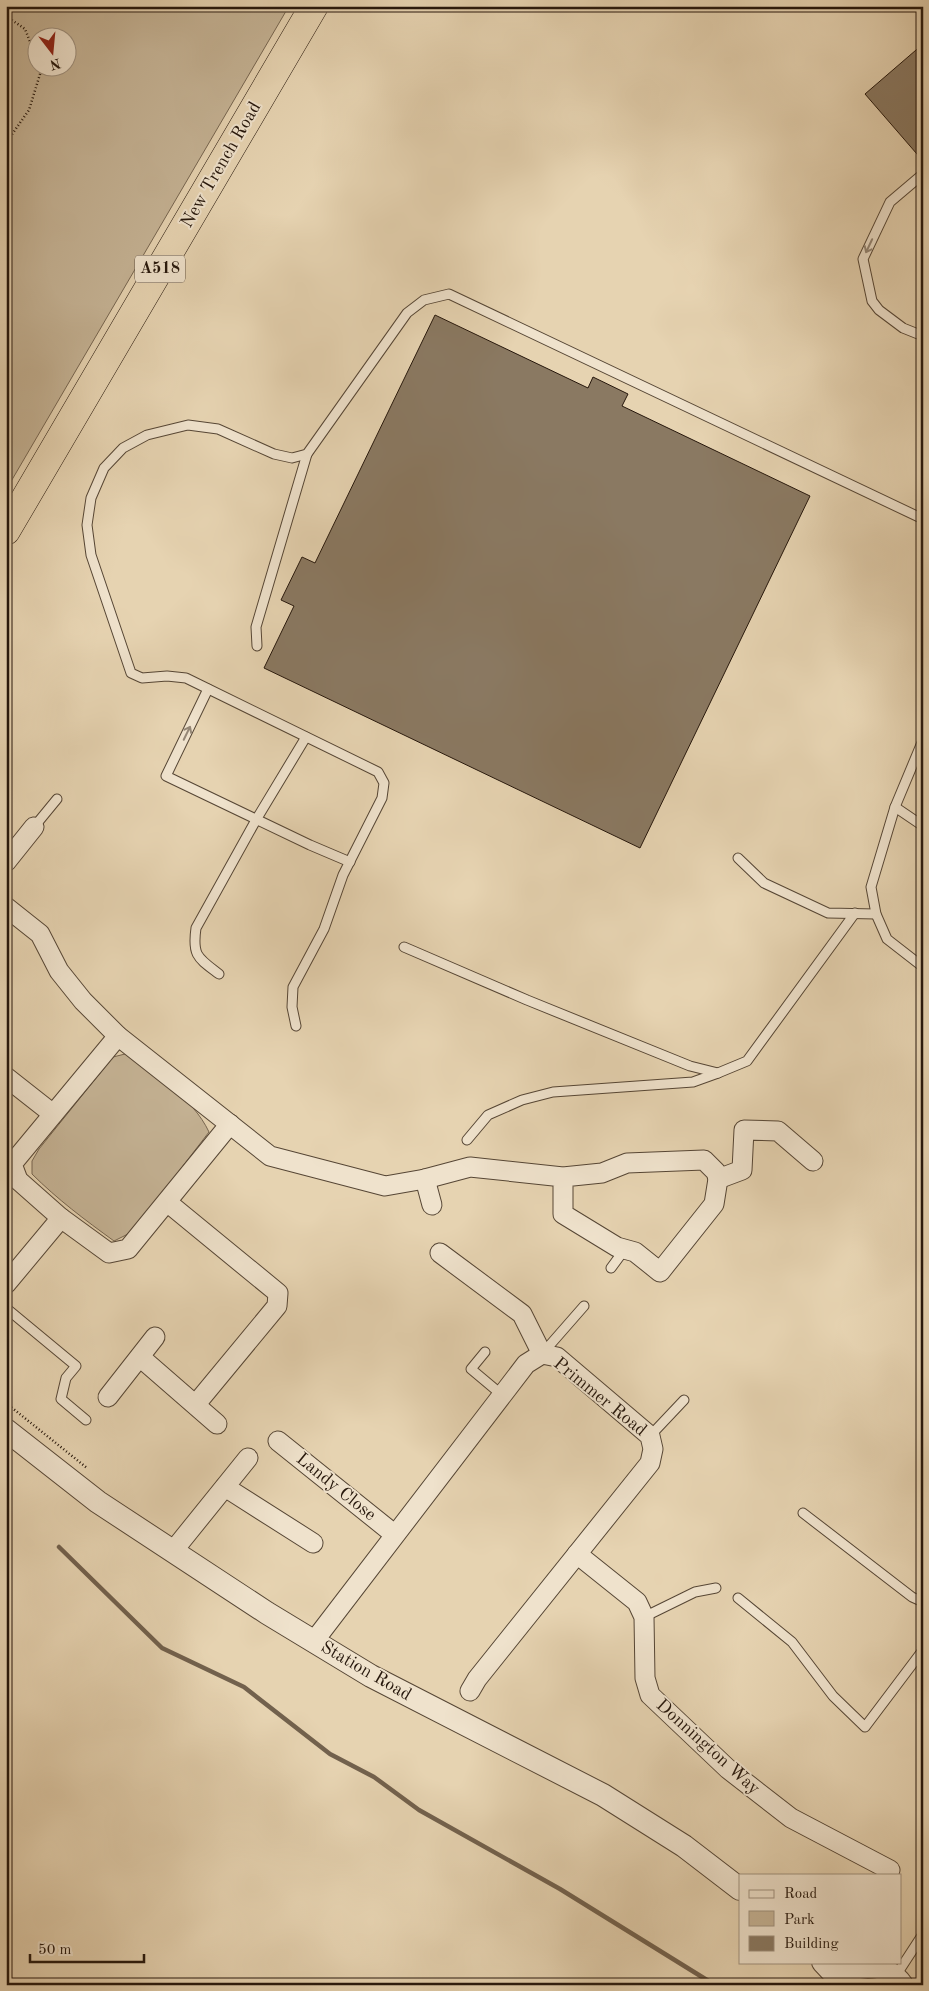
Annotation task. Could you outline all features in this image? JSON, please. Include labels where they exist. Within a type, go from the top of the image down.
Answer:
[{"type":"highway","name":"New Trench Road","points":[[6,532],[314,6]]},
{"type":"street","points":[[6,862],[34,827]]},
{"type":"street","points":[[6,907],[40,934],[59,971],[83,1000],[118,1036],[270,1156],[386,1186],[426,1179],[470,1167],[563,1176],[602,1173],[627,1163],[704,1160],[716,1172],[718,1179],[714,1204],[660,1272],[635,1252],[617,1247],[563,1214],[563,1176]]},
{"type":"street","points":[[118,1036],[12,1164],[18,1180],[61,1218],[109,1253],[128,1249],[230,1124]]},
{"type":"street","points":[[6,1077],[53,1114]]},
{"type":"street","points":[[718,1179],[742,1170],[744,1130],[778,1131],[813,1160]]},
{"type":"street","points":[[426,1179],[432,1205]]},
{"type":"street","points":[[167,1202],[278,1293],[277,1306],[196,1404]]},
{"type":"street","points":[[6,1284],[61,1218]]},
{"type":"street","points":[[440,1253],[522,1314],[542,1354]]},
{"type":"street","points":[[108,1397],[155,1337]]},
{"type":"street","name":"Primmer Road","points":[[314,1641],[394,1534],[526,1364],[542,1354],[557,1357],[650,1436],[653,1449],[650,1462],[477,1678],[470,1691]]},
{"type":"street","points":[[140,1356],[218,1424]]},
{"type":"street","name":"Station Road","points":[[6,1430],[98,1502],[314,1641],[371,1676],[603,1795],[684,1846],[739,1887]]},
{"type":"street","name":"Landy Close","points":[[278,1441],[394,1534]]},
{"type":"street","points":[[173,1552],[248,1458]]},
{"type":"street","points":[[225,1487],[313,1543]]},
{"type":"street","points":[[577,1554],[637,1602],[644,1617]]},
{"type":"street","name":"Donnington Way","points":[[644,1617],[645,1678],[650,1695],[728,1769],[791,1818],[890,1870]]},
{"type":"street","points":[[824,1964],[836,1982],[859,1967],[883,1970],[899,1981]]},
{"type":"lane","points":[[923,174],[890,202],[863,259],[872,301],[879,310],[903,328],[923,336]]},
{"type":"lane","points":[[257,646],[256,626],[306,454],[407,313],[424,300],[449,294],[473,303],[923,519]]},
{"type":"lane","points":[[296,1026],[292,1007],[294,987],[324,929],[350,862],[382,798],[384,783],[378,772],[186,678],[167,676],[142,678],[131,673],[91,554],[87,525],[91,498],[104,468],[123,448],[147,435],[188,425],[218,429],[274,454],[292,458],[306,454]]},
{"type":"lane","points":[[208,689],[166,776],[256,820],[350,862]]},
{"type":"lane","points":[[219,974],[199,959],[193,947],[196,928],[256,820],[306,737]]},
{"type":"lane","points":[[923,740],[895,807],[871,887],[876,914],[887,939],[923,968]]},
{"type":"lane","points":[[34,827],[56,799]]},
{"type":"lane","points":[[895,807],[923,826]]},
{"type":"lane","points":[[738,858],[764,883],[828,913],[876,914]]},
{"type":"lane","points":[[467,1140],[488,1115],[522,1100],[552,1092],[692,1082],[747,1061],[855,913]]},
{"type":"lane","points":[[404,947],[672,1059],[718,1073]]},
{"type":"lane","points":[[611,1268],[626,1249]]},
{"type":"lane","points":[[542,1354],[584,1306]]},
{"type":"lane","points":[[6,1308],[76,1366],[66,1378],[62,1399],[86,1420]]},
{"type":"lane","points":[[484,1352],[471,1369],[502,1395]]},
{"type":"lane","points":[[650,1436],[684,1400]]},
{"type":"lane","points":[[803,1513],[912,1597],[923,1602]]},
{"type":"lane","points":[[644,1617],[695,1592],[716,1588]]},
{"type":"lane","points":[[738,1598],[792,1642],[833,1696],[864,1727],[923,1650]]},
{"type":"lane","points":[[899,1981],[923,1934]]},
{"type":"path","points":[[6,16],[24,29],[28,38]]},
{"type":"path","points":[[6,144],[29,110],[39,78]]},
{"type":"green space","points":[[6,6],[289,6],[6,490]]},
{"type":"green space","points":[[125,1054],[184,1098],[209,1132],[139,1223],[126,1235],[114,1241],[51,1192],[32,1174],[32,1161],[39,1149],[113,1057]]},
{"type":"building","points":[[923,44],[923,161],[865,94]]},
{"type":"building","points":[[435,315],[588,388],[593,377],[628,394],[622,406],[810,496],[640,848],[264,668],[294,606],[281,600],[302,557],[315,563]]},
{"type":"waterway","points":[[59,1547],[162,1648],[244,1687],[330,1754],[374,1777],[419,1810],[560,1889],[715,1985]]}]
